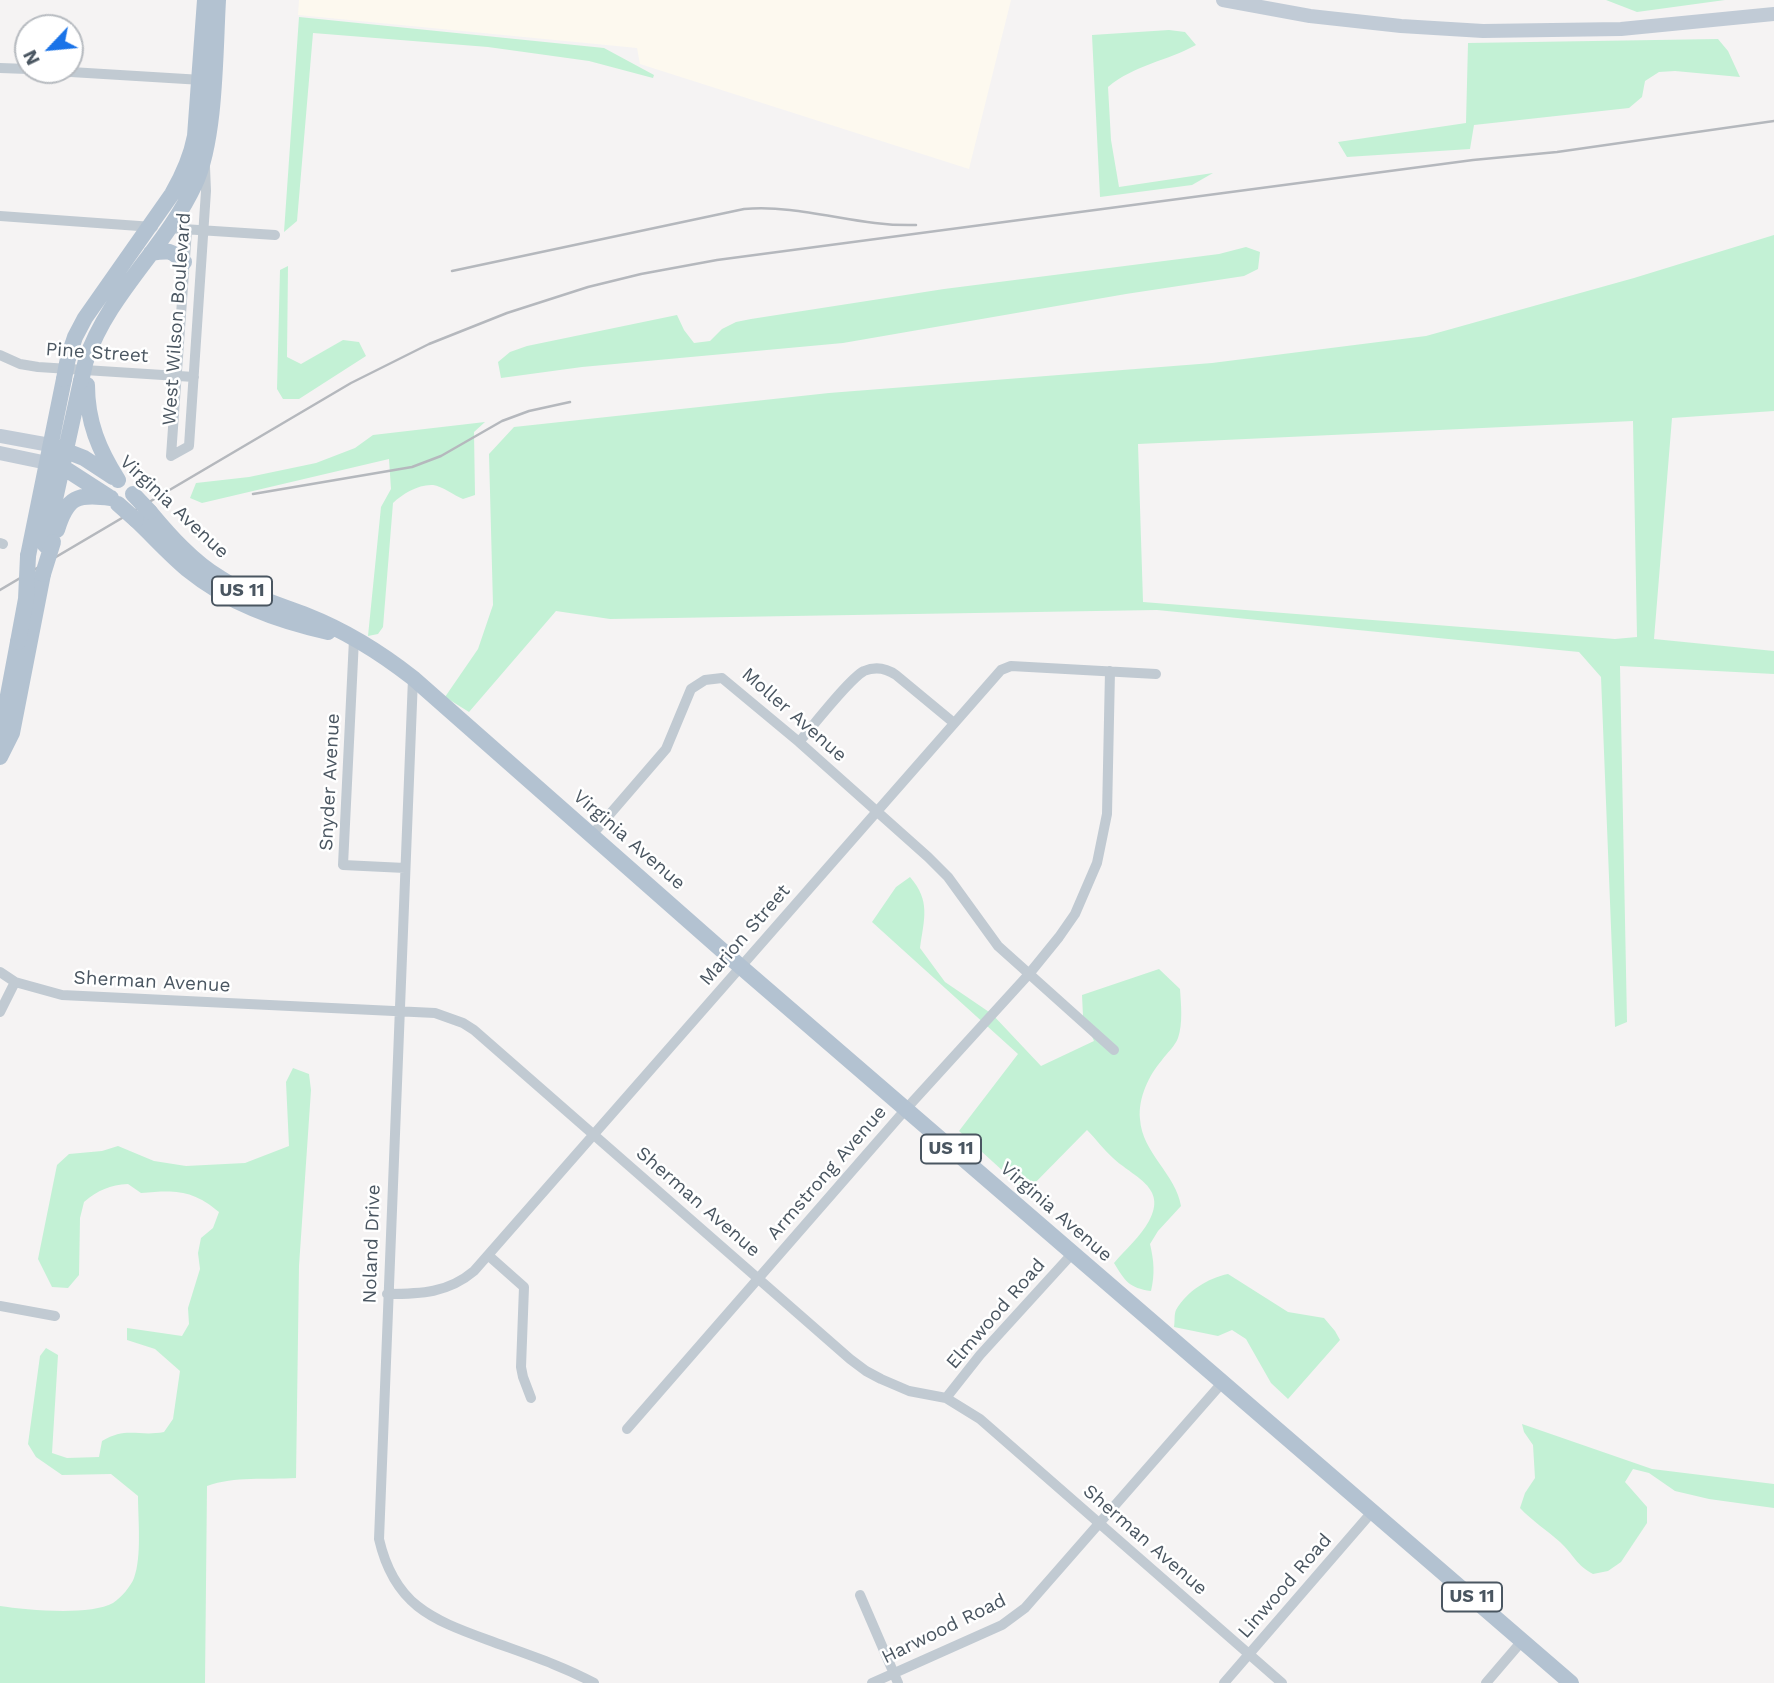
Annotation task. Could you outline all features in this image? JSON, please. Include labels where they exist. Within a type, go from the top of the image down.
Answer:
[{"type":"main road","name":"West Wilson Boulevard","points":[[58,447],[84,381],[91,343],[196,183],[208,137],[205,0]]},
{"type":"main road","name":"West Wilson Boulevard","points":[[55,464],[64,379],[75,337],[85,318],[183,176],[192,153],[218,0]]},
{"type":"main road","points":[[1223,0],[1323,17],[1401,26],[1483,31],[1621,29],[1774,14]]},
{"type":"main road","points":[[151,253],[167,250],[175,253],[184,262]]},
{"type":"main road","points":[[84,381],[90,422],[106,460],[118,480]]},
{"type":"main road","name":"Virginia Avenue","points":[[0,436],[58,447],[101,468],[133,494],[143,516]]},
{"type":"main road","name":"Virginia Avenue","points":[[0,453],[55,464],[143,516],[218,577],[249,595],[308,616],[372,648],[414,678],[741,967],[1571,1683]]},
{"type":"main road","points":[[0,738],[43,574],[49,544],[55,464]]},
{"type":"main road","points":[[0,757],[12,733],[24,643],[29,556],[55,464]]},
{"type":"main road","points":[[49,544],[63,511],[72,500],[93,495],[114,501]]},
{"type":"street","points":[[84,73],[206,80]]},
{"type":"street","name":"West Wilson Boulevard","points":[[187,230],[171,456],[190,446],[206,191],[204,158]]},
{"type":"street","points":[[0,216],[275,235]]},
{"type":"street","name":"Pine Street","points":[[0,355],[37,368],[194,377]]},
{"type":"street","name":"Snyder Avenue","points":[[354,639],[343,865],[405,868]]},
{"type":"street","name":"Marion Street","points":[[387,1293],[415,1294],[449,1288],[463,1280],[489,1256],[954,723],[1006,667],[1156,674]]},
{"type":"street","points":[[799,742],[853,680],[866,670],[874,668],[890,670],[954,723]]},
{"type":"street","name":"Armstrong Avenue","points":[[627,1429],[906,1109],[1029,974],[1074,914],[1097,863],[1107,814],[1110,671]]},
{"type":"street","name":"Noland Drive","points":[[414,678],[379,1539],[390,1573],[410,1599],[435,1619],[594,1683]]},
{"type":"street","name":"Moller Avenue","points":[[592,836],[658,760],[673,735],[691,689],[705,680],[722,678],[799,742],[948,877],[998,946],[1114,1050]]},
{"type":"street","name":"Sherman Avenue","points":[[0,972],[15,982],[51,993],[83,997],[399,1010],[435,1013],[463,1023],[866,1371],[909,1391],[946,1398],[980,1419],[1282,1683]]},
{"type":"street","points":[[0,1012],[15,982]]},
{"type":"street","name":"Elmwood Road","points":[[946,1398],[980,1355],[1072,1254]]},
{"type":"street","points":[[489,1256],[524,1287],[522,1367],[531,1398]]},
{"type":"street","points":[[0,1306],[55,1316]]},
{"type":"street","name":"Harwood Road","points":[[872,1683],[896,1678],[1015,1616],[1039,1593],[1222,1383]]},
{"type":"street","name":"Linwood Road","points":[[1224,1683],[1372,1512]]},
{"type":"street","points":[[860,1595],[896,1678]]},
{"type":"street","points":[[1486,1683],[1522,1641]]},
{"type":"shaded area","points":[[299,0],[1011,0],[969,169],[640,64],[637,48],[298,15]]},
{"type":"green space","points":[[1606,0],[1725,0],[1637,12]]},
{"type":"green space","points":[[299,17],[604,48],[654,75],[653,78],[589,61],[488,47],[313,33],[297,221],[284,232]]},
{"type":"green space","points":[[1169,30],[1185,32],[1196,45],[1129,73],[1108,87],[1111,140],[1119,187],[1213,173],[1192,185],[1100,197],[1092,35]]},
{"type":"green space","points":[[1718,39],[1728,51],[1740,77],[1659,72],[1645,81],[1642,97],[1629,108],[1474,125],[1470,149],[1347,157],[1338,142],[1466,123],[1468,43]]},
{"type":"green space","points":[[1774,235],[1774,411],[1672,418],[1654,639],[1774,651],[1774,674],[1620,666],[1627,1022],[1615,1027],[1601,677],[1579,652],[1157,610],[610,619],[556,611],[469,712],[445,697],[478,649],[493,605],[489,454],[514,427],[829,393],[1212,363],[1426,336],[1634,278]],"holes":[[[1633,421],[1637,637],[1615,639],[1143,602],[1138,444]]]},
{"type":"green space","points":[[1246,247],[1260,252],[1258,269],[1244,276],[843,343],[582,367],[501,378],[498,362],[510,352],[527,346],[677,315],[694,343],[710,341],[722,329],[751,319],[944,289],[1219,254]]},
{"type":"green space","points":[[288,266],[287,357],[301,364],[343,340],[359,342],[366,356],[299,399],[283,399],[277,389],[280,270]]},
{"type":"green space","points":[[485,422],[474,432],[475,495],[463,499],[440,487],[428,485],[411,490],[393,503],[383,627],[378,634],[368,636],[381,507],[391,489],[389,459],[202,503],[190,498],[196,483],[249,477],[316,463],[355,448],[373,435]]},
{"type":"green space","points":[[910,877],[923,902],[924,919],[920,948],[945,982],[992,1014],[1041,1066],[1094,1041],[1083,1016],[1082,995],[1159,969],[1180,989],[1180,1032],[1173,1047],[1149,1080],[1140,1111],[1142,1131],[1173,1184],[1181,1206],[1150,1244],[1154,1268],[1151,1291],[1128,1283],[1114,1263],[1149,1221],[1154,1209],[1151,1191],[1110,1155],[1087,1130],[1026,1192],[959,1131],[1018,1054],[872,922],[896,887]]},
{"type":"green space","points":[[293,1068],[309,1074],[311,1090],[299,1266],[296,1478],[240,1480],[207,1486],[205,1683],[0,1683],[0,1606],[58,1611],[103,1607],[116,1601],[128,1588],[134,1578],[138,1560],[138,1496],[111,1474],[62,1475],[36,1457],[28,1444],[40,1356],[46,1348],[58,1355],[52,1453],[67,1458],[99,1457],[102,1441],[111,1437],[126,1433],[164,1432],[173,1419],[180,1371],[155,1349],[127,1340],[127,1328],[182,1336],[189,1324],[188,1308],[200,1269],[198,1253],[201,1238],[213,1228],[219,1212],[200,1199],[182,1193],[141,1193],[128,1184],[104,1189],[84,1202],[80,1218],[79,1275],[68,1288],[52,1287],[38,1259],[57,1165],[69,1154],[102,1151],[118,1146],[154,1161],[186,1166],[245,1163],[289,1146],[286,1082]]},
{"type":"green space","points":[[1228,1274],[1288,1312],[1324,1318],[1340,1340],[1288,1399],[1271,1383],[1246,1339],[1232,1330],[1218,1336],[1174,1327],[1176,1310],[1192,1291],[1206,1282]]},
{"type":"green space","points":[[1522,1424],[1652,1469],[1774,1484],[1774,1508],[1709,1499],[1675,1491],[1649,1473],[1633,1469],[1625,1482],[1647,1507],[1647,1523],[1621,1562],[1608,1571],[1593,1574],[1520,1508],[1525,1493],[1535,1478],[1533,1445]]},
{"type":"railway","points":[[0,590],[351,383],[429,344],[507,313],[588,287],[717,260],[1473,160],[1557,152],[1774,121]]},
{"type":"railway","points":[[452,271],[744,209],[766,208],[873,223],[916,225]]},
{"type":"railway","points":[[253,494],[412,467],[441,456],[502,421],[529,411],[570,402]]}]
